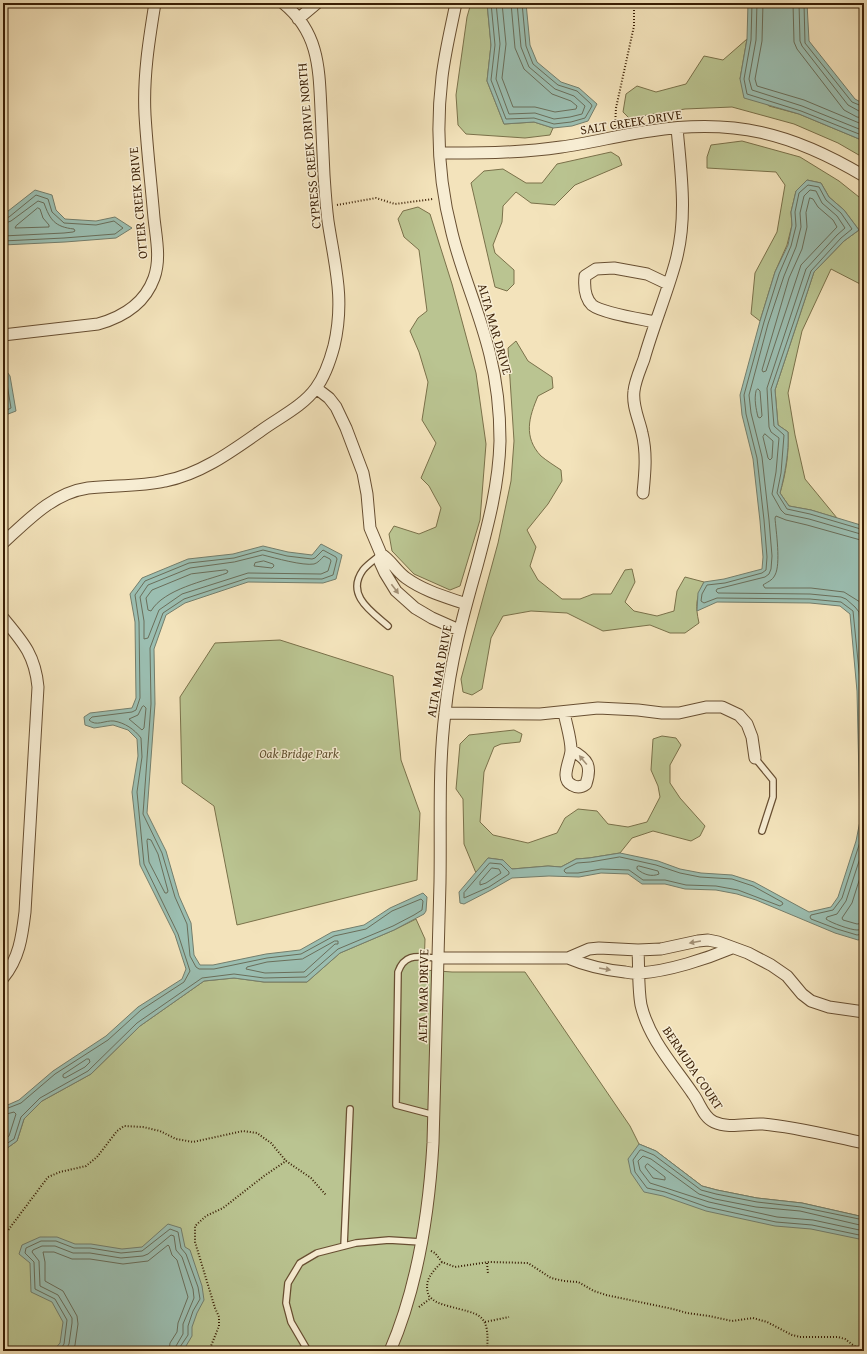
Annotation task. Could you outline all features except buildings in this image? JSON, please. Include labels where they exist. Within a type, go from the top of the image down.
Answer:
[{"type":"street","name":"OTTER CREEK DRIVE","points":[[3,335],[98,324],[112,320],[136,306],[150,288],[154,278],[158,254],[145,114],[145,76],[155,3]]},
{"type":"street","name":"CYPRESS CREEK DRIVE NORTH","points":[[3,543],[40,510],[54,500],[70,493],[86,488],[144,485],[166,481],[186,475],[205,466],[235,449],[300,404],[316,388],[325,374],[331,358],[337,333],[339,309],[336,265],[326,206],[318,64],[306,29],[283,3]]},
{"type":"street","points":[[298,19],[317,3]]},
{"type":"street","name":"ALTA MAR DRIVE","points":[[390,1351],[408,1299],[420,1246],[431,1178],[440,883],[442,750],[445,713],[450,676],[459,630],[492,510],[499,456],[499,410],[496,385],[489,352],[452,233],[445,197],[440,153],[439,118],[442,80],[446,50],[456,3]]},
{"type":"street","name":"SALT CREEK DRIVE","points":[[440,153],[516,152],[559,148],[650,131],[712,126],[740,128],[786,139],[816,150],[864,176]]},
{"type":"street","points":[[643,493],[646,470],[645,451],[642,432],[635,408],[634,394],[680,243],[683,194],[677,128]]},
{"type":"street","points":[[655,322],[600,309],[592,304],[585,294],[585,276],[596,269],[614,268],[647,274],[668,284]]},
{"type":"street","points":[[316,388],[329,398],[336,407],[346,428],[362,473],[367,494],[370,528],[381,554],[380,562],[396,591],[415,608],[432,618],[459,630]]},
{"type":"street","points":[[381,554],[388,558],[395,569],[405,578],[419,586],[466,604]]},
{"type":"street","points":[[3,618],[24,642],[32,658],[37,675],[38,687],[24,920],[21,943],[17,955],[12,966],[3,978]]},
{"type":"street","points":[[445,713],[524,714],[564,712],[598,708],[679,713],[706,707],[722,707],[739,715],[746,724],[752,738],[756,758]]},
{"type":"street","points":[[564,712],[571,750]]},
{"type":"street","points":[[437,958],[568,958],[589,949],[661,949],[708,940],[748,953],[787,976],[802,994],[811,1001],[829,1007],[864,1012]]},
{"type":"street","points":[[568,958],[597,968],[639,974],[704,959],[732,948]]},
{"type":"street","name":"BERMUDA COURT","points":[[638,950],[641,1004],[652,1033],[662,1050],[697,1098],[709,1120],[725,1125],[761,1124],[791,1128],[864,1144]]},
{"type":"lane","points":[[381,554],[363,570],[357,585],[357,593],[363,604],[388,626]]},
{"type":"lane","points":[[756,758],[773,780],[773,797],[762,831]]},
{"type":"lane","points":[[434,1115],[396,1105],[398,972],[401,964],[411,957],[437,958]]},
{"type":"lane","points":[[344,1246],[350,1109]]},
{"type":"lane","points":[[308,1351],[291,1322],[286,1303],[288,1282],[300,1263],[317,1253],[356,1243],[389,1240],[420,1246]]},
{"type":"path","points":[[615,138],[616,108],[634,26],[634,3]]},
{"type":"path","points":[[326,206],[376,198],[395,204],[445,197]]},
{"type":"path","points":[[3,1237],[48,1177],[60,1172],[86,1166],[97,1157],[117,1131],[124,1126],[144,1127],[160,1131],[176,1139],[193,1142],[243,1131],[257,1133],[271,1144],[286,1161],[311,1178],[326,1194]]},
{"type":"path","points":[[209,1351],[219,1326],[219,1317],[195,1242],[195,1226],[206,1216],[223,1208],[286,1161]]},
{"type":"path","points":[[420,1246],[435,1253],[442,1262],[455,1266],[487,1263],[528,1263],[551,1278],[578,1282],[594,1291],[606,1295],[686,1313],[732,1321],[753,1318],[767,1322],[792,1335],[800,1337],[838,1337],[850,1342],[861,1351]]},
{"type":"path","points":[[442,1262],[431,1272],[428,1279],[427,1285],[429,1296],[437,1302],[475,1313],[482,1317],[487,1329],[486,1351]]},
{"type":"path","points":[[487,1263],[488,1274]]},
{"type":"path","points":[[485,1322],[509,1317]]},
{"type":"green space","points":[[471,3],[487,3],[491,45],[487,81],[504,124],[534,122],[553,128],[550,135],[525,138],[466,134],[458,125],[456,95],[467,17]]},
{"type":"green space","points":[[747,39],[740,79],[769,106],[799,114],[864,141],[864,158],[838,143],[794,124],[732,107],[685,109],[629,118],[623,112],[626,94],[637,86],[656,92],[686,84],[704,56],[723,60]]},
{"type":"green space","points":[[742,141],[800,157],[839,181],[864,201],[864,286],[831,269],[802,331],[788,393],[795,435],[805,479],[837,518],[811,510],[789,506],[780,493],[787,463],[788,432],[778,425],[775,390],[814,272],[844,241],[859,230],[844,210],[829,197],[821,183],[807,180],[796,191],[791,212],[792,225],[787,245],[775,272],[760,321],[751,314],[755,273],[777,232],[785,185],[776,172],[707,168],[707,157],[711,145]]},
{"type":"green space","points":[[611,152],[619,157],[622,165],[575,185],[555,205],[531,203],[516,192],[503,206],[502,222],[493,245],[495,253],[514,270],[514,284],[507,291],[495,287],[471,183],[484,171],[503,169],[526,183],[542,183],[557,164]]},
{"type":"green space","points":[[418,207],[430,214],[452,284],[476,373],[486,444],[480,520],[460,586],[450,590],[414,574],[392,551],[389,534],[394,526],[419,534],[436,527],[441,508],[429,486],[421,478],[436,443],[422,420],[428,382],[419,352],[410,331],[418,318],[427,311],[419,250],[404,237],[398,219],[403,211]]},
{"type":"green space","points":[[516,341],[528,361],[552,377],[553,388],[538,396],[532,412],[529,427],[535,449],[548,462],[561,470],[562,481],[548,504],[527,530],[536,547],[530,566],[538,580],[562,599],[580,599],[593,594],[611,594],[625,570],[632,569],[635,582],[625,602],[634,611],[657,616],[674,611],[677,591],[685,577],[704,582],[697,602],[699,623],[685,633],[670,633],[650,625],[603,631],[567,613],[531,611],[503,616],[491,638],[482,689],[472,695],[463,692],[461,679],[498,543],[511,481],[514,441],[508,348]]},
{"type":"green space","name":"Oak Bridge Park","points":[[280,640],[393,676],[401,760],[420,813],[417,880],[237,925],[214,806],[182,783],[180,697],[215,643]]},
{"type":"green space","points":[[514,730],[522,734],[520,742],[501,744],[494,747],[484,772],[480,822],[493,835],[528,843],[557,833],[565,818],[578,809],[597,811],[608,824],[628,827],[647,822],[660,797],[658,786],[651,770],[653,739],[662,736],[676,738],[681,745],[670,765],[670,783],[680,798],[705,826],[700,836],[691,841],[653,831],[632,838],[620,853],[576,859],[561,867],[548,866],[512,869],[503,860],[488,858],[476,873],[464,844],[463,799],[456,789],[460,744],[469,735]]},
{"type":"green space","points":[[416,919],[425,939],[424,970],[452,972],[525,972],[630,1126],[639,1144],[656,1151],[702,1186],[757,1198],[802,1203],[864,1217],[864,1351],[3,1351],[3,1151],[17,1141],[24,1119],[42,1101],[91,1074],[140,1026],[204,981],[234,978],[264,982],[307,982],[340,953]]},
{"type":"water","points":[[487,3],[526,3],[530,45],[537,62],[561,82],[579,88],[597,104],[588,121],[572,126],[553,128],[534,122],[504,124],[487,81],[491,45]]},
{"type":"water","points":[[748,3],[807,3],[809,41],[855,99],[864,104],[864,141],[799,114],[744,98],[740,79],[747,39]]},
{"type":"water","points":[[807,180],[821,183],[829,197],[844,210],[859,230],[844,241],[814,272],[775,390],[778,425],[788,432],[788,448],[784,478],[780,493],[789,506],[811,510],[864,526],[864,938],[858,940],[835,933],[756,900],[737,894],[716,890],[685,889],[665,884],[642,884],[628,874],[601,873],[579,877],[549,876],[512,878],[464,904],[460,903],[459,892],[488,858],[503,860],[512,869],[548,866],[561,867],[576,859],[620,853],[658,861],[680,869],[701,873],[732,875],[754,882],[809,912],[831,907],[838,897],[856,841],[860,821],[857,691],[850,614],[840,606],[810,603],[717,602],[697,611],[698,593],[704,582],[724,579],[762,569],[763,557],[753,459],[742,415],[740,395],[775,272],[788,245],[792,225],[791,212],[796,191]]},
{"type":"water","points":[[35,190],[52,195],[56,210],[65,219],[96,221],[115,217],[132,228],[116,238],[3,245],[3,215]]},
{"type":"water","points":[[3,366],[10,376],[16,411],[3,416]]},
{"type":"water","points":[[321,544],[342,555],[336,579],[323,583],[248,582],[185,603],[166,615],[154,649],[155,704],[147,813],[166,851],[179,896],[191,923],[194,955],[200,965],[213,965],[266,954],[300,950],[332,932],[364,925],[390,908],[423,893],[427,897],[426,911],[424,914],[394,930],[340,953],[307,982],[264,982],[234,978],[204,981],[140,1026],[91,1074],[42,1101],[24,1119],[17,1141],[3,1151],[3,1107],[19,1100],[53,1071],[106,1036],[138,1007],[182,979],[186,969],[175,935],[140,865],[132,792],[138,756],[137,739],[128,730],[113,725],[94,728],[85,725],[84,717],[90,713],[132,708],[136,698],[135,622],[130,594],[142,578],[188,559],[233,554],[263,546],[288,552],[312,555]]},
{"type":"water","points":[[639,1144],[656,1151],[702,1186],[757,1198],[802,1203],[864,1217],[864,1240],[811,1229],[775,1226],[706,1211],[663,1196],[644,1192],[631,1173],[628,1159]]},
{"type":"water","points":[[168,1224],[181,1228],[185,1247],[190,1250],[202,1286],[204,1300],[192,1327],[192,1336],[183,1351],[53,1351],[60,1343],[63,1322],[52,1302],[31,1292],[30,1263],[19,1254],[22,1245],[40,1237],[57,1237],[75,1244],[91,1244],[122,1249],[142,1247]]}]
